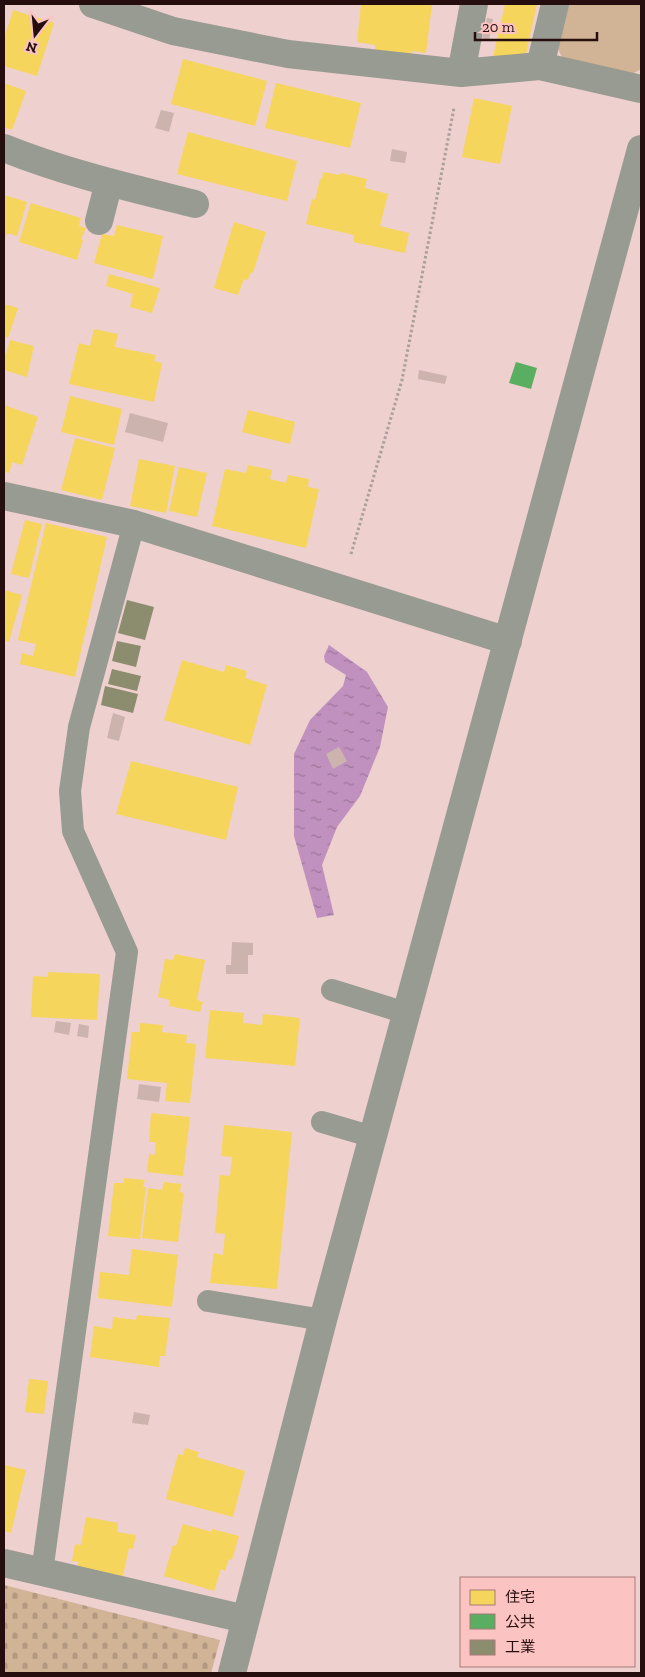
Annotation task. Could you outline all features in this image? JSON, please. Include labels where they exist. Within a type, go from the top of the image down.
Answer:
[{"type":"street","points":[[93,4],[173,31],[288,54],[461,73],[540,66],[641,89]]},
{"type":"street","points":[[461,73],[474,4]]},
{"type":"street","points":[[540,66],[555,4]]},
{"type":"street","points":[[4,148],[109,182],[195,204]]},
{"type":"street","points":[[232,1673],[323,1320],[641,149]]},
{"type":"street","points":[[99,221],[109,182]]},
{"type":"street","points":[[4,496],[134,524],[508,642]]},
{"type":"street","points":[[4,1563],[245,1619]]},
{"type":"lane","points":[[42,1572],[127,952],[73,831],[70,791],[79,727],[134,524]]},
{"type":"lane","points":[[332,990],[406,1013]]},
{"type":"lane","points":[[322,1122],[373,1137]]},
{"type":"lane","points":[[208,1301],[323,1320]]},
{"type":"path","points":[[349,561],[402,380],[461,73]]},
{"type":"green space","points":[[569,4],[641,4],[641,69],[627,77],[565,63],[558,49]]},
{"type":"green space","points":[[4,1585],[220,1640],[211,1673],[4,1673]]},
{"type":"water","points":[[329,645],[367,672],[388,707],[380,747],[360,796],[337,827],[322,865],[334,915],[317,918],[294,836],[294,754],[310,720],[343,686],[346,675],[325,662],[324,656]]},
{"type":"building: 住宅","points":[[361,4],[432,5],[426,53],[412,51],[411,56],[375,52],[375,45],[357,42]]},
{"type":"building: 住宅","points":[[505,4],[537,4],[524,63],[493,57]]},
{"type":"building: 住宅","points":[[13,10],[54,23],[37,76],[4,66],[4,39]]},
{"type":"building: 住宅","points":[[183,59],[267,81],[255,126],[171,104]]},
{"type":"building: 住宅","points":[[4,83],[26,91],[12,130],[4,127]]},
{"type":"building: 住宅","points":[[276,83],[361,103],[350,148],[265,128]]},
{"type":"building: 住宅","points":[[474,98],[512,106],[500,164],[462,157]]},
{"type":"building: 住宅","points":[[188,132],[297,161],[287,201],[177,174]]},
{"type":"building: 住宅","points":[[323,172],[340,175],[341,173],[367,179],[365,188],[388,194],[380,226],[409,233],[405,253],[353,242],[354,235],[306,224],[312,199],[315,200]]},
{"type":"building: 住宅","points":[[4,195],[27,202],[17,236],[7,233],[4,242]]},
{"type":"building: 住宅","points":[[31,203],[81,218],[79,226],[86,228],[81,239],[83,240],[77,260],[19,242]]},
{"type":"building: 住宅","points":[[234,222],[266,232],[253,273],[251,272],[248,280],[244,279],[238,295],[214,288]]},
{"type":"building: 住宅","points":[[117,225],[163,236],[153,279],[94,263],[102,234],[114,236]]},
{"type":"building: 住宅","points":[[109,274],[160,288],[152,313],[130,307],[133,294],[106,286]]},
{"type":"building: 住宅","points":[[4,304],[18,308],[8,338],[4,336]]},
{"type":"building: 住宅","points":[[94,329],[118,334],[115,347],[156,355],[154,361],[162,363],[154,402],[69,384],[79,343],[90,346]]},
{"type":"building: 住宅","points":[[10,340],[34,346],[27,377],[4,370],[4,354],[6,354]]},
{"type":"building: 住宅","points":[[70,396],[122,409],[114,445],[61,432]]},
{"type":"building: 住宅","points":[[4,405],[38,417],[22,465],[12,462],[9,473],[4,471]]},
{"type":"building: 住宅","points":[[248,410],[295,422],[290,444],[242,432]]},
{"type":"building: 住宅","points":[[75,438],[115,448],[102,500],[61,490]]},
{"type":"building: 住宅","points":[[139,459],[175,466],[166,513],[130,506]]},
{"type":"building: 住宅","points":[[248,465],[272,470],[270,479],[286,483],[288,475],[309,479],[308,487],[319,489],[306,548],[212,526],[225,469],[246,473]]},
{"type":"building: 住宅","points":[[179,467],[207,473],[197,517],[169,511]]},
{"type":"building: 住宅","points":[[25,520],[42,524],[29,578],[11,574]]},
{"type":"building: 住宅","points":[[46,523],[107,537],[75,677],[20,664],[22,653],[33,656],[36,644],[18,640]]},
{"type":"building: 住宅","points":[[4,590],[22,595],[9,642],[4,640]]},
{"type":"building: 住宅","points":[[182,660],[224,672],[226,665],[247,671],[245,678],[267,685],[250,745],[164,720]]},
{"type":"building: 住宅","points":[[131,761],[238,787],[226,840],[116,814]]},
{"type":"building: 住宅","points":[[175,954],[205,960],[197,1000],[203,1002],[200,1012],[169,1006],[170,1000],[158,997],[165,959],[173,960]]},
{"type":"building: 住宅","points":[[48,972],[100,974],[97,1020],[31,1017],[33,976],[48,977]]},
{"type":"building: 住宅","points":[[210,1010],[244,1013],[243,1023],[262,1025],[263,1014],[300,1018],[295,1066],[205,1058]]},
{"type":"building: 住宅","points":[[140,1023],[163,1025],[162,1032],[187,1035],[186,1043],[196,1044],[190,1103],[165,1101],[167,1083],[127,1079],[132,1032],[140,1032]]},
{"type":"building: 住宅","points":[[151,1113],[190,1117],[183,1176],[147,1172],[149,1154],[155,1155],[156,1142],[149,1142]]},
{"type":"building: 住宅","points":[[224,1125],[292,1132],[277,1289],[210,1283],[214,1253],[223,1255],[225,1234],[215,1233],[220,1175],[230,1176],[232,1157],[221,1156]]},
{"type":"building: 住宅","points":[[124,1178],[145,1180],[143,1187],[146,1187],[140,1239],[108,1236],[114,1183],[124,1183]]},
{"type":"building: 住宅","points":[[164,1182],[181,1184],[180,1192],[184,1193],[178,1242],[142,1238],[148,1188],[162,1190]]},
{"type":"building: 住宅","points":[[132,1249],[178,1255],[172,1307],[98,1298],[100,1272],[129,1275]]},
{"type":"building: 住宅","points":[[137,1315],[170,1318],[165,1356],[160,1356],[159,1367],[90,1357],[94,1326],[112,1329],[113,1317],[136,1320]]},
{"type":"building: 住宅","points":[[29,1379],[48,1381],[44,1414],[25,1412]]},
{"type":"building: 住宅","points":[[185,1448],[199,1452],[197,1457],[245,1471],[233,1517],[166,1499],[178,1454],[183,1455]]},
{"type":"building: 住宅","points":[[4,1465],[26,1470],[11,1533],[4,1531]]},
{"type":"building: 住宅","points":[[86,1517],[118,1523],[117,1532],[136,1535],[133,1549],[129,1548],[123,1576],[77,1567],[79,1562],[72,1561],[75,1544],[81,1545]]},
{"type":"building: 住宅","points":[[183,1524],[212,1532],[212,1529],[239,1536],[232,1560],[229,1559],[225,1571],[221,1569],[214,1591],[164,1576],[173,1545],[176,1546]]},
{"type":"building: 公共","points":[[516,362],[537,368],[531,389],[509,383]]},
{"type":"building: 工業","points":[[127,600],[154,607],[145,640],[118,633]]},
{"type":"building: 工業","points":[[117,641],[141,646],[136,667],[112,661]]},
{"type":"building: 工業","points":[[112,669],[141,676],[137,691],[108,684]]},
{"type":"building: 工業","points":[[105,686],[138,694],[133,713],[101,705]]},
{"type":"building: その他","points":[[487,18],[493,19],[489,41],[482,40]]},
{"type":"building: その他","points":[[161,110],[174,113],[169,132],[155,128]]},
{"type":"building: その他","points":[[392,149],[407,152],[405,163],[390,161]]},
{"type":"building: その他","points":[[419,370],[447,376],[445,384],[418,379]]},
{"type":"building: その他","points":[[130,413],[168,423],[163,442],[125,432]]},
{"type":"building: その他","points":[[113,713],[125,717],[119,741],[107,738]]},
{"type":"building: その他","points":[[339,747],[347,761],[333,769],[326,754]]},
{"type":"building: その他","points":[[232,942],[253,943],[253,955],[248,955],[248,974],[226,974],[226,965],[231,965]]},
{"type":"building: その他","points":[[56,1021],[71,1023],[69,1035],[54,1032]]},
{"type":"building: その他","points":[[79,1024],[89,1026],[88,1038],[77,1036]]},
{"type":"building: その他","points":[[139,1084],[161,1087],[159,1102],[137,1099]]},
{"type":"building: その他","points":[[134,1412],[150,1415],[148,1425],[132,1423]]}]
